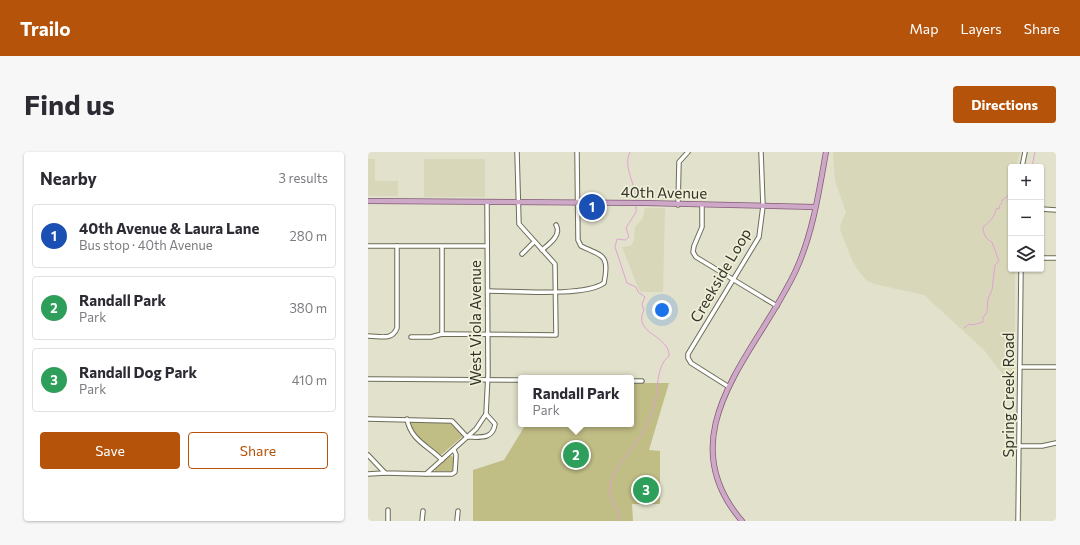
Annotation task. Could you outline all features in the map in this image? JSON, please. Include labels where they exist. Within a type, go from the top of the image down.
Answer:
[{"type":"main road","points":[[739,520],[721,488],[713,456],[716,418],[728,386],[777,306],[797,268],[807,242],[826,152]]},
{"type":"main road","name":"40th Avenue","points":[[368,201],[644,203],[815,207]]},
{"type":"street","points":[[411,337],[431,337],[442,334],[556,335],[557,291],[555,264],[518,224],[517,152]]},
{"type":"street","points":[[488,291],[578,291],[599,286],[604,283],[606,274],[604,259],[601,254],[581,246],[578,240],[577,152]]},
{"type":"street","points":[[678,204],[679,162],[688,152]]},
{"type":"street","name":"Creekside Loop","points":[[728,386],[691,363],[688,358],[688,354],[759,236],[763,206],[761,152]]},
{"type":"street","points":[[1023,164],[1025,152]]},
{"type":"street","name":"West Viola Avenue","points":[[486,414],[488,291],[487,202]]},
{"type":"street","points":[[702,205],[702,228],[693,252],[696,257],[777,306]]},
{"type":"street","points":[[1044,209],[1056,210]]},
{"type":"street","points":[[542,250],[557,233],[558,228],[556,225]]},
{"type":"street","points":[[522,254],[534,243]]},
{"type":"street","points":[[368,246],[487,246]]},
{"type":"street","points":[[368,336],[392,337],[395,335],[398,328],[397,246]]},
{"type":"street","points":[[442,247],[442,334]]},
{"type":"street","points":[[1044,258],[1056,258]]},
{"type":"street","name":"Spring Creek Road","points":[[1018,521],[1021,272]]},
{"type":"street","points":[[1020,367],[1056,366]]},
{"type":"street","points":[[368,379],[518,380]]},
{"type":"street","points":[[634,381],[642,381]]},
{"type":"street","points":[[368,419],[452,421],[467,436],[487,437],[490,435],[495,424],[486,414],[480,424],[467,436],[454,450],[426,474]]},
{"type":"street","points":[[407,419],[415,438],[434,451],[442,460]]},
{"type":"street","points":[[1019,446],[1042,446],[1056,443]]},
{"type":"street","points":[[368,474],[452,474],[455,472],[456,455],[454,450]]},
{"type":"street","points":[[368,455],[385,473]]},
{"type":"street","points":[[388,510],[388,521]]},
{"type":"street","points":[[422,521],[423,511]]},
{"type":"street","points":[[457,521],[458,511]]},
{"type":"shaded area","points":[[833,152],[1020,152],[1017,164],[1008,164],[1008,272],[1015,272],[1015,379],[1006,379],[984,350],[924,295],[874,284],[866,280],[852,260],[841,232],[840,226],[846,212],[835,181]]},
{"type":"shaded area","points":[[368,159],[375,159],[375,181],[398,181],[398,196],[368,196]]},
{"type":"shaded area","points":[[424,159],[485,159],[485,197],[424,197]]},
{"type":"shaded area","points":[[645,208],[665,208],[663,292],[640,292],[622,247],[631,246],[634,240],[635,227],[643,218]]},
{"type":"shaded area","points":[[634,383],[669,383],[649,450],[660,451],[660,504],[632,504],[633,521],[473,521],[473,470],[504,460],[524,427],[634,427]]},
{"type":"shaded area","points":[[412,421],[449,422],[463,436],[441,455],[418,437],[410,425]]},
{"type":"shaded area","points":[[449,455],[453,457],[453,471],[435,471],[435,468]]},
{"type":"waterway","points":[[630,152],[628,164],[636,196],[636,202]]},
{"type":"waterway","points":[[1033,164],[1035,152]]},
{"type":"waterway","points":[[964,328],[969,324],[973,325],[983,322],[983,318],[987,312],[988,299],[992,290],[995,265],[999,261],[992,242],[985,236],[983,227],[995,214],[996,209],[1000,208],[999,206],[1002,203],[1002,200],[1008,196]]},
{"type":"waterway","points":[[620,521],[610,495],[613,476],[619,465],[644,431],[656,401],[661,366],[669,356],[668,349],[664,343],[647,330],[643,324],[642,318],[644,310],[642,304],[645,297],[638,292],[636,287],[627,283],[615,247],[617,239],[625,240],[629,237],[626,228],[636,212],[636,205]]},
{"type":"place","name":"40th Avenue & Laura Lane","points":[[592,207]]},
{"type":"place","name":"Randall Park","points":[[576,455]]},
{"type":"place","name":"Randall Dog Park","points":[[646,490]]}]
